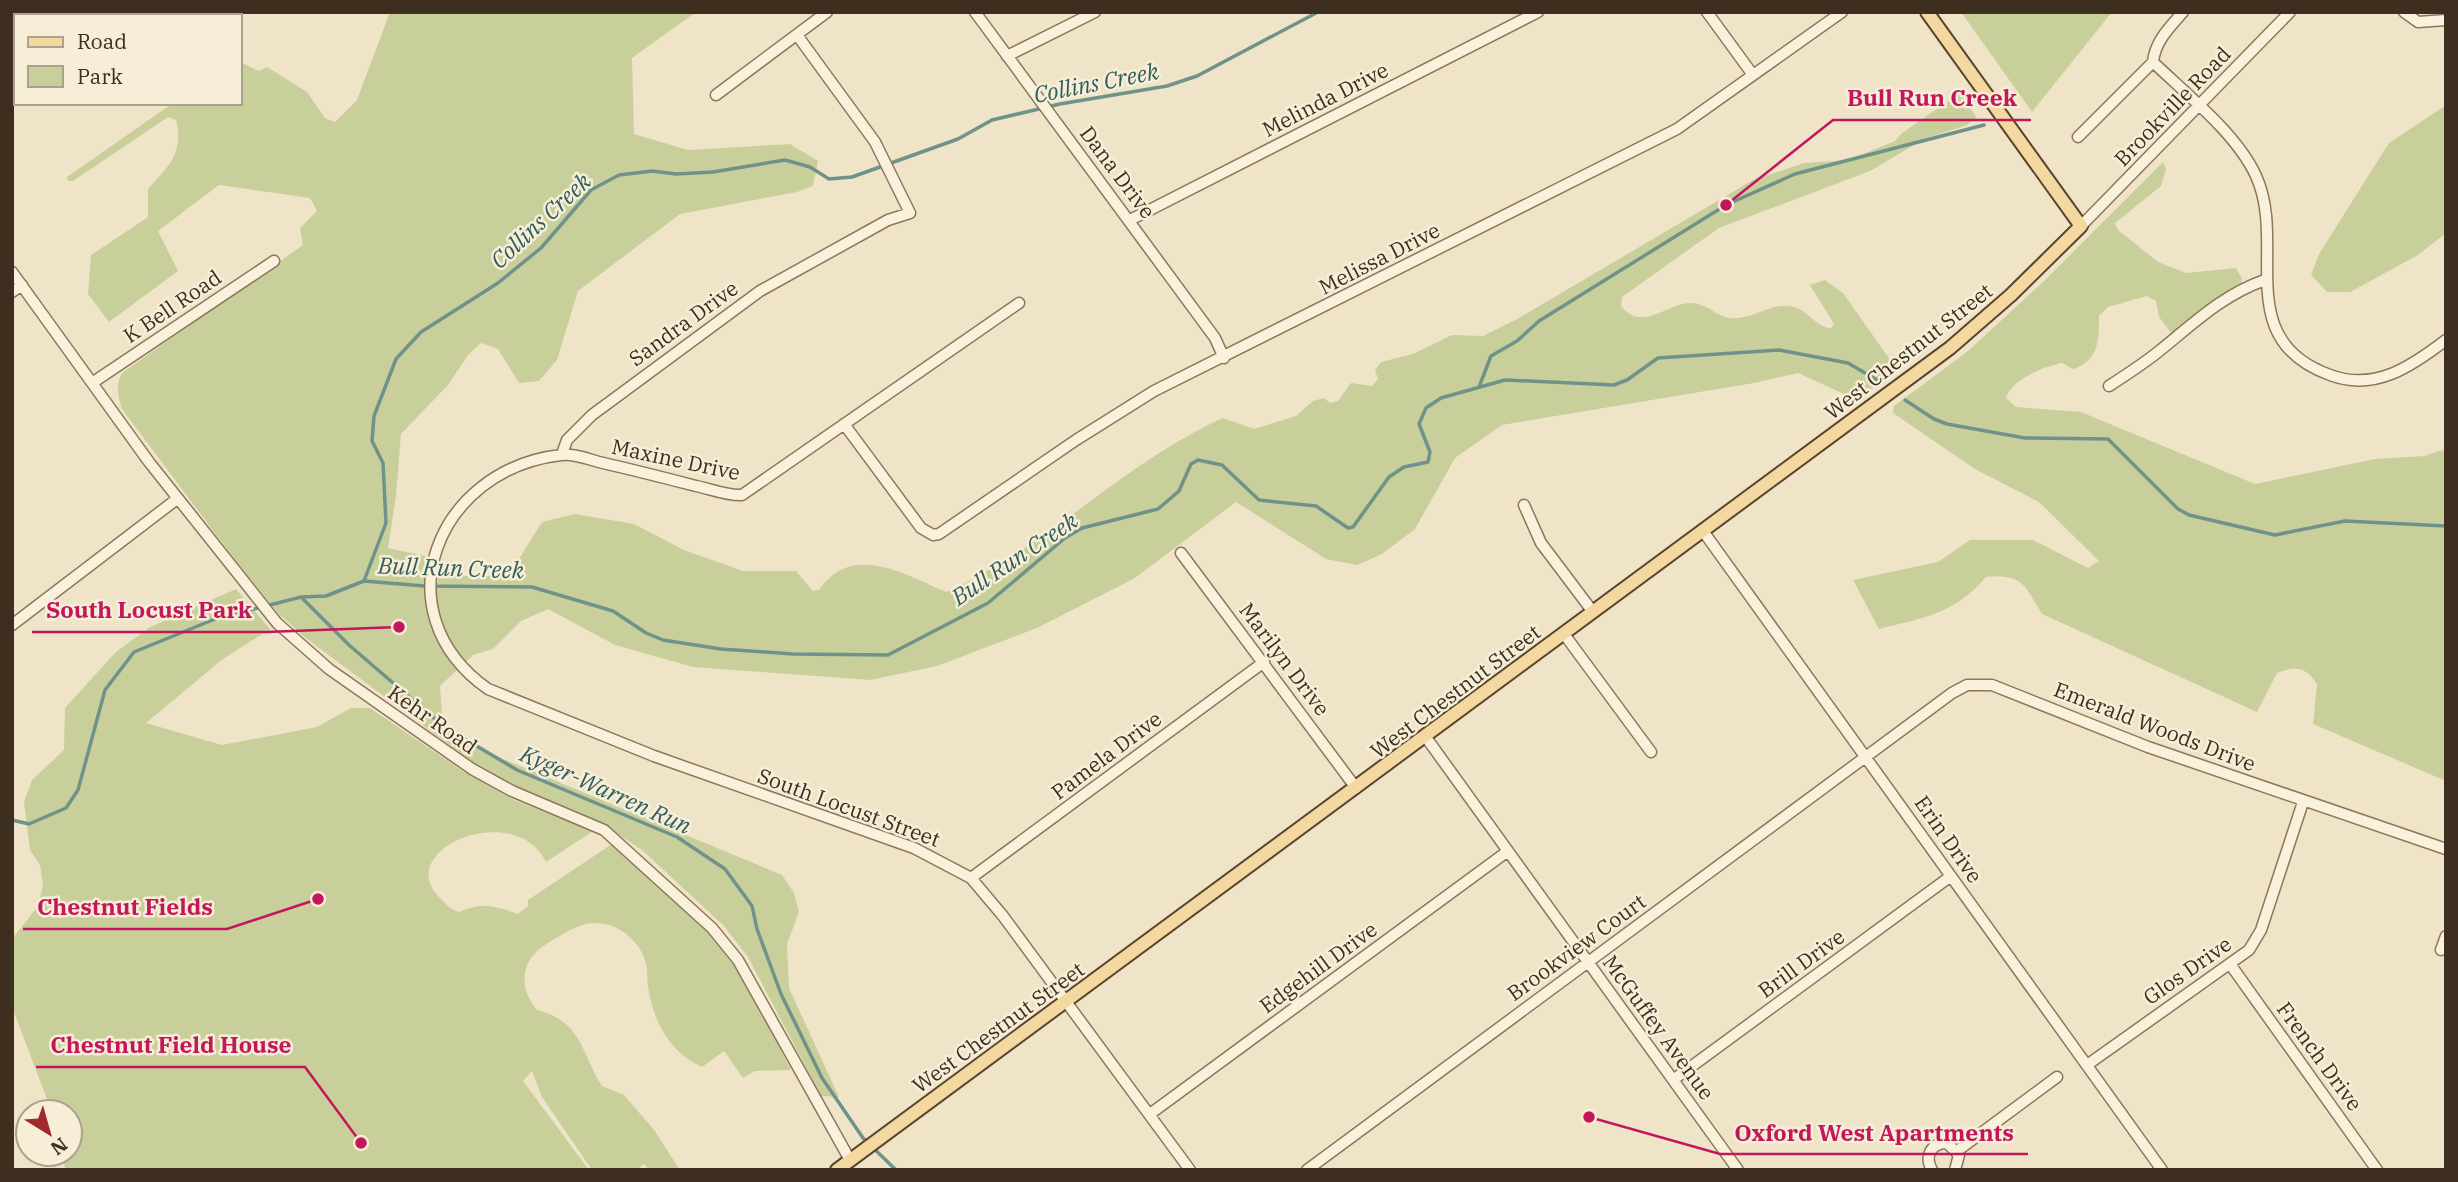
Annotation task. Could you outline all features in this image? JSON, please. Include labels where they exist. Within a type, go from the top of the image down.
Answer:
[{"type":"main road","points":[[1927,12],[2081,226]]},
{"type":"main road","name":"West Chestnut Street","points":[[845,1166],[863,1150],[1950,348],[2011,295],[2081,226]]},
{"type":"street","points":[[716,94],[827,12]]},
{"type":"street","name":"Dana Drive","points":[[975,12],[1215,338],[1224,358]]},
{"type":"street","points":[[1007,56],[1095,12]]},
{"type":"street","name":"Melinda Drive","points":[[1130,220],[1538,12]]},
{"type":"street","points":[[1707,12],[1753,75]]},
{"type":"street","name":"Melissa Drive","points":[[844,424],[921,528],[933,535],[946,530],[1143,398],[1677,129],[1842,12]]},
{"type":"street","points":[[2078,137],[2152,62],[2154,51],[2165,33],[2183,12]]},
{"type":"street","name":"Brookville Road","points":[[2081,226],[2290,12]]},
{"type":"street","points":[[2404,12],[2418,22],[2446,20]]},
{"type":"street","name":"Sandra Drive","points":[[562,454],[567,440],[592,415],[760,291],[888,220],[907,215],[911,210],[886,160],[797,35]]},
{"type":"street","points":[[2152,62],[2247,159],[2263,193],[2267,221],[2265,280],[2275,323],[2286,345],[2307,366],[2333,377],[2362,381],[2389,376],[2417,363],[2446,340]]},
{"type":"street","name":"K Bell Road","points":[[92,383],[274,261]]},
{"type":"street","name":"Kehr Road","points":[[12,272],[177,499],[276,623],[329,669],[472,769],[512,791],[604,830],[712,928],[738,960],[845,1166]]},
{"type":"street","points":[[2109,386],[2156,353],[2217,302],[2235,290],[2265,280]]},
{"type":"street","points":[[12,292],[22,285]]},
{"type":"street","name":"Maxine Drive","points":[[562,454],[742,495],[758,487],[1019,303]]},
{"type":"street","name":"South Locust Street","points":[[562,454],[508,470],[472,493],[442,531],[433,560],[432,594],[439,627],[458,661],[488,689],[522,704],[705,775],[914,848],[971,878],[990,898],[1190,1170]]},
{"type":"street","points":[[12,625],[177,499]]},
{"type":"street","points":[[1524,505],[1541,543],[1593,612]]},
{"type":"street","name":"Erin Drive","points":[[1703,531],[2162,1170]]},
{"type":"street","name":"Marilyn Drive","points":[[1181,554],[1356,788]]},
{"type":"street","points":[[1564,634],[1651,752]]},
{"type":"street","name":"Pamela Drive","points":[[971,878],[1264,662]]},
{"type":"street","name":"Emerald Woods Drive","points":[[1867,756],[1952,693],[1967,685],[1992,685],[2148,747],[2446,849]]},
{"type":"street","name":"McGuffey Avenue","points":[[1426,736],[1738,1170]]},
{"type":"street","name":"Brookview Court","points":[[1307,1170],[1867,756]]},
{"type":"street","name":"Glos Drive","points":[[2087,1065],[2230,964],[2256,941],[2303,802]]},
{"type":"street","name":"Edgehill Drive","points":[[1150,1114],[1508,851]]},
{"type":"street","name":"Brill Drive","points":[[1673,1080],[1951,876]]},
{"type":"street","points":[[2441,950],[2446,936]]},
{"type":"street","name":"French Drive","points":[[2230,964],[2377,1170]]},
{"type":"street","points":[[1957,1151],[2057,1077]]},
{"type":"street","points":[[1931,1170],[1928,1158],[1936,1145],[1947,1143],[1957,1151],[1959,1161],[1955,1170]]},
{"type":"green space","points":[[390,12],[696,12],[632,58],[634,134],[688,150],[790,144],[818,161],[813,186],[797,192],[680,214],[578,291],[557,360],[539,381],[519,383],[498,349],[481,343],[468,355],[448,385],[401,434],[388,548],[426,556],[425,582],[438,582],[438,576],[505,576],[542,522],[575,514],[634,524],[684,550],[743,571],[796,571],[813,591],[819,590],[832,576],[847,568],[863,565],[896,571],[946,592],[1017,553],[1152,458],[1223,418],[1254,429],[1296,416],[1313,401],[1324,398],[1330,403],[1338,401],[1351,383],[1372,386],[1378,379],[1375,370],[1381,362],[1413,354],[1452,335],[1483,336],[1519,318],[1753,180],[1804,163],[1848,160],[1895,141],[1902,133],[1960,93],[1977,118],[1965,126],[1926,138],[1870,171],[1719,228],[1622,297],[1621,306],[1629,314],[1638,317],[1655,315],[1691,303],[1734,318],[1785,306],[1799,309],[1820,325],[1831,328],[1834,324],[1810,285],[1825,280],[1843,293],[1898,371],[1855,399],[1798,373],[1754,383],[1502,425],[1455,458],[1415,529],[1382,554],[1357,565],[1326,559],[1236,502],[1135,578],[1037,628],[937,666],[870,680],[693,667],[615,645],[548,609],[521,621],[493,649],[473,655],[440,686],[443,726],[484,751],[782,875],[794,893],[799,912],[787,944],[789,988],[839,1097],[821,1096],[748,957],[724,926],[642,850],[596,820],[519,789],[479,767],[307,639],[279,614],[241,568],[122,409],[118,387],[122,373],[303,245],[300,228],[317,211],[310,198],[219,185],[158,231],[178,271],[109,322],[88,294],[91,255],[148,217],[148,189],[168,166],[176,150],[176,120],[168,117],[73,181],[68,181],[67,177],[170,105],[242,105],[242,63],[259,71],[267,67],[307,92],[325,118],[335,122],[357,100]]},
{"type":"green space","points":[[1961,12],[2112,12],[2032,112]]},
{"type":"green space","points":[[2446,105],[2446,233],[2418,255],[2350,292],[2327,292],[2311,275],[2319,254],[2389,143]]},
{"type":"green space","points":[[2163,162],[2166,169],[2161,186],[2115,223],[2118,230],[2158,262],[2186,273],[2236,268],[2242,279],[2239,297],[2187,334],[2172,334],[2159,317],[2156,301],[2147,296],[2108,307],[2099,316],[2098,341],[2088,361],[2073,369],[2062,363],[2046,367],[2021,380],[2009,391],[2006,398],[2016,407],[2081,412],[2255,484],[2375,459],[2424,456],[2446,449],[2446,781],[2313,724],[2317,684],[2300,669],[2277,673],[2257,712],[2042,614],[2022,584],[2008,577],[1986,577],[1974,590],[1950,607],[1879,629],[1853,580],[1938,562],[1970,540],[2033,540],[2088,568],[2099,561],[2039,502],[1975,469],[1893,413],[1894,406],[1968,351],[2045,280]]},
{"type":"green space","points":[[236,589],[270,629],[223,659],[146,723],[222,745],[317,727],[351,708],[370,708],[464,772],[514,800],[593,831],[546,862],[531,843],[510,834],[487,832],[464,837],[445,848],[432,862],[429,878],[438,896],[452,909],[459,912],[488,906],[518,914],[528,906],[528,900],[612,844],[683,907],[722,948],[751,992],[791,1070],[755,1071],[743,1078],[724,1051],[702,1067],[691,1061],[672,1044],[659,1024],[650,1000],[646,963],[636,944],[614,927],[586,924],[572,929],[539,949],[527,965],[526,992],[537,1010],[552,1015],[572,1030],[602,1086],[624,1095],[654,1130],[680,1170],[649,1170],[644,1164],[637,1170],[592,1170],[542,1097],[532,1071],[523,1081],[589,1170],[65,1170],[84,1168],[84,1098],[47,1098],[12,1007],[12,939],[38,906],[43,885],[40,865],[30,850],[24,802],[32,780],[64,750],[65,708],[116,652],[150,627]]},
{"type":"water","points":[[65,12],[198,12],[197,14]]},
{"type":"waterway","name":"Collins Creek","points":[[12,820],[29,824],[66,808],[78,790],[105,690],[134,652],[215,619],[301,597],[326,596],[364,581],[386,523],[383,463],[372,441],[374,416],[396,359],[421,332],[498,283],[541,248],[591,190],[619,175],[652,171],[676,174],[713,172],[785,160],[810,167],[829,179],[852,177],[958,139],[992,120],[1060,104],[1167,86],[1197,76],[1318,12]]},
{"type":"waterway","name":"Bull Run Creek","points":[[1479,387],[1491,356],[1517,341],[1539,321],[1726,205],[1795,174],[1984,125]]},
{"type":"waterway","name":"Bull Run Creek","points":[[364,581],[424,586],[532,587],[613,611],[646,633],[663,640],[721,649],[793,654],[888,655],[988,603],[1065,538],[1082,528],[1158,509],[1179,491],[1191,464],[1198,460],[1222,465],[1259,500],[1316,506],[1348,528],[1353,527],[1389,477],[1404,467],[1428,462],[1430,452],[1419,424],[1426,408],[1441,398],[1505,380],[1614,385],[1627,380],[1658,358],[1779,350],[1848,363],[1877,380]]},
{"type":"waterway","name":"Bull Run Creek","points":[[1905,400],[1934,419],[1947,424],[2025,438],[2108,439],[2178,509],[2189,515],[2275,535],[2345,521],[2446,526]]},
{"type":"waterway","name":"Kyger-Warren Run","points":[[302,598],[349,645],[443,726],[517,770],[677,837],[725,869],[752,906],[757,929],[781,994],[822,1078],[863,1138],[896,1170]]},
{"type":"place","name":"Bull Run Creek","points":[[1726,205]]},
{"type":"place","name":"South Locust Park","points":[[399,627]]},
{"type":"place","name":"Chestnut Fields","points":[[318,899]]},
{"type":"place","name":"Oxford West Apartments","points":[[1589,1117]]},
{"type":"place","name":"Chestnut Field House","points":[[361,1143]]}]
